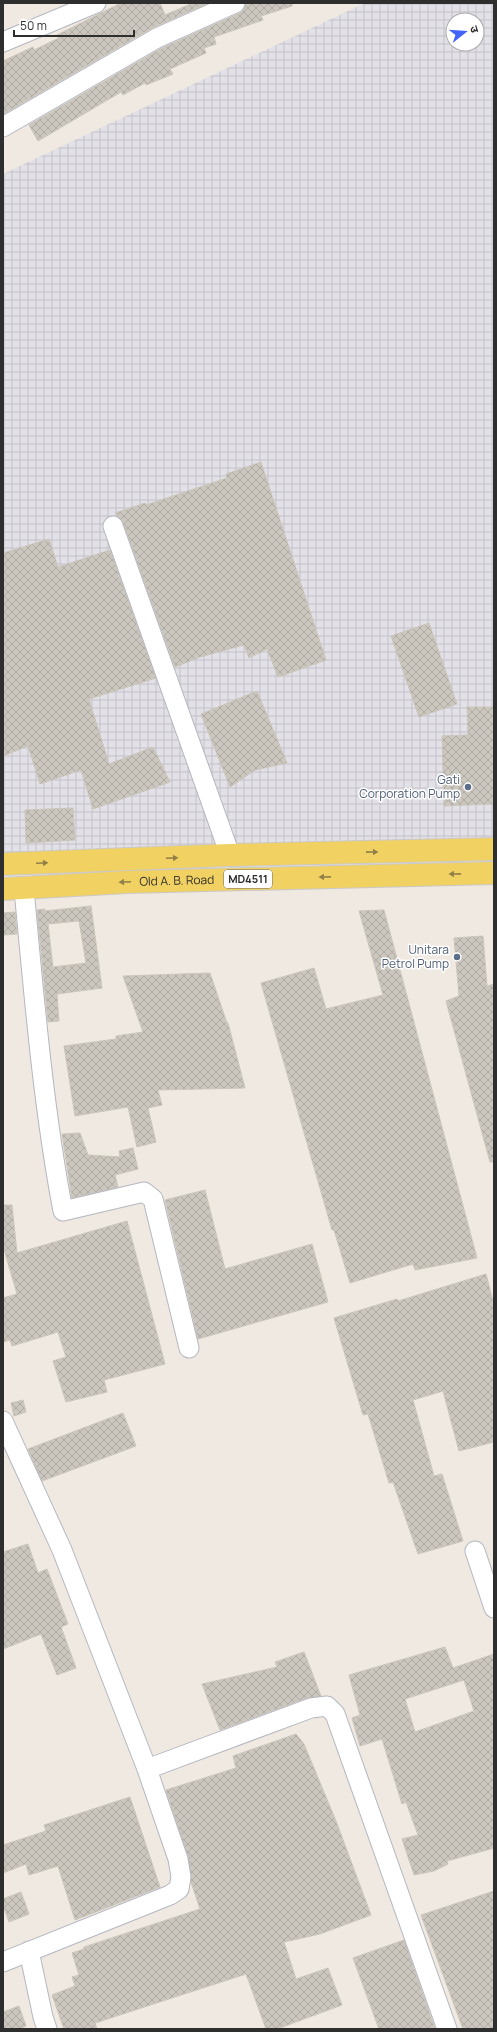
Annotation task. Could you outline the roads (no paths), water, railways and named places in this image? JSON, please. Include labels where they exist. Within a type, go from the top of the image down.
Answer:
[{"type":"main road","name":"Old A. B. Road","points":[[3,864],[494,849]]},
{"type":"main road","name":"Old A. B. Road","points":[[13,889],[127,882],[494,873]]},
{"type":"street","points":[[3,42],[96,3]]},
{"type":"street","points":[[3,127],[157,38],[235,3]]},
{"type":"street","points":[[113,526],[230,856]]},
{"type":"street","points":[[13,889],[36,1008],[57,1179],[63,1211],[144,1192],[153,1199],[189,1348]]},
{"type":"street","points":[[3,1421],[62,1550],[147,1769],[178,1859],[181,1877],[180,1889],[170,1895],[3,1962]]},
{"type":"street","points":[[475,1552],[494,1608]]},
{"type":"street","points":[[147,1769],[311,1708],[328,1706],[335,1714],[447,2029]]},
{"type":"street","points":[[29,1951],[47,2029]]},
{"type":"place","name":"Gati Corporation Pump","points":[[468,787]]},
{"type":"place","name":"Unitara Petrol Pump","points":[[457,957]]}]
